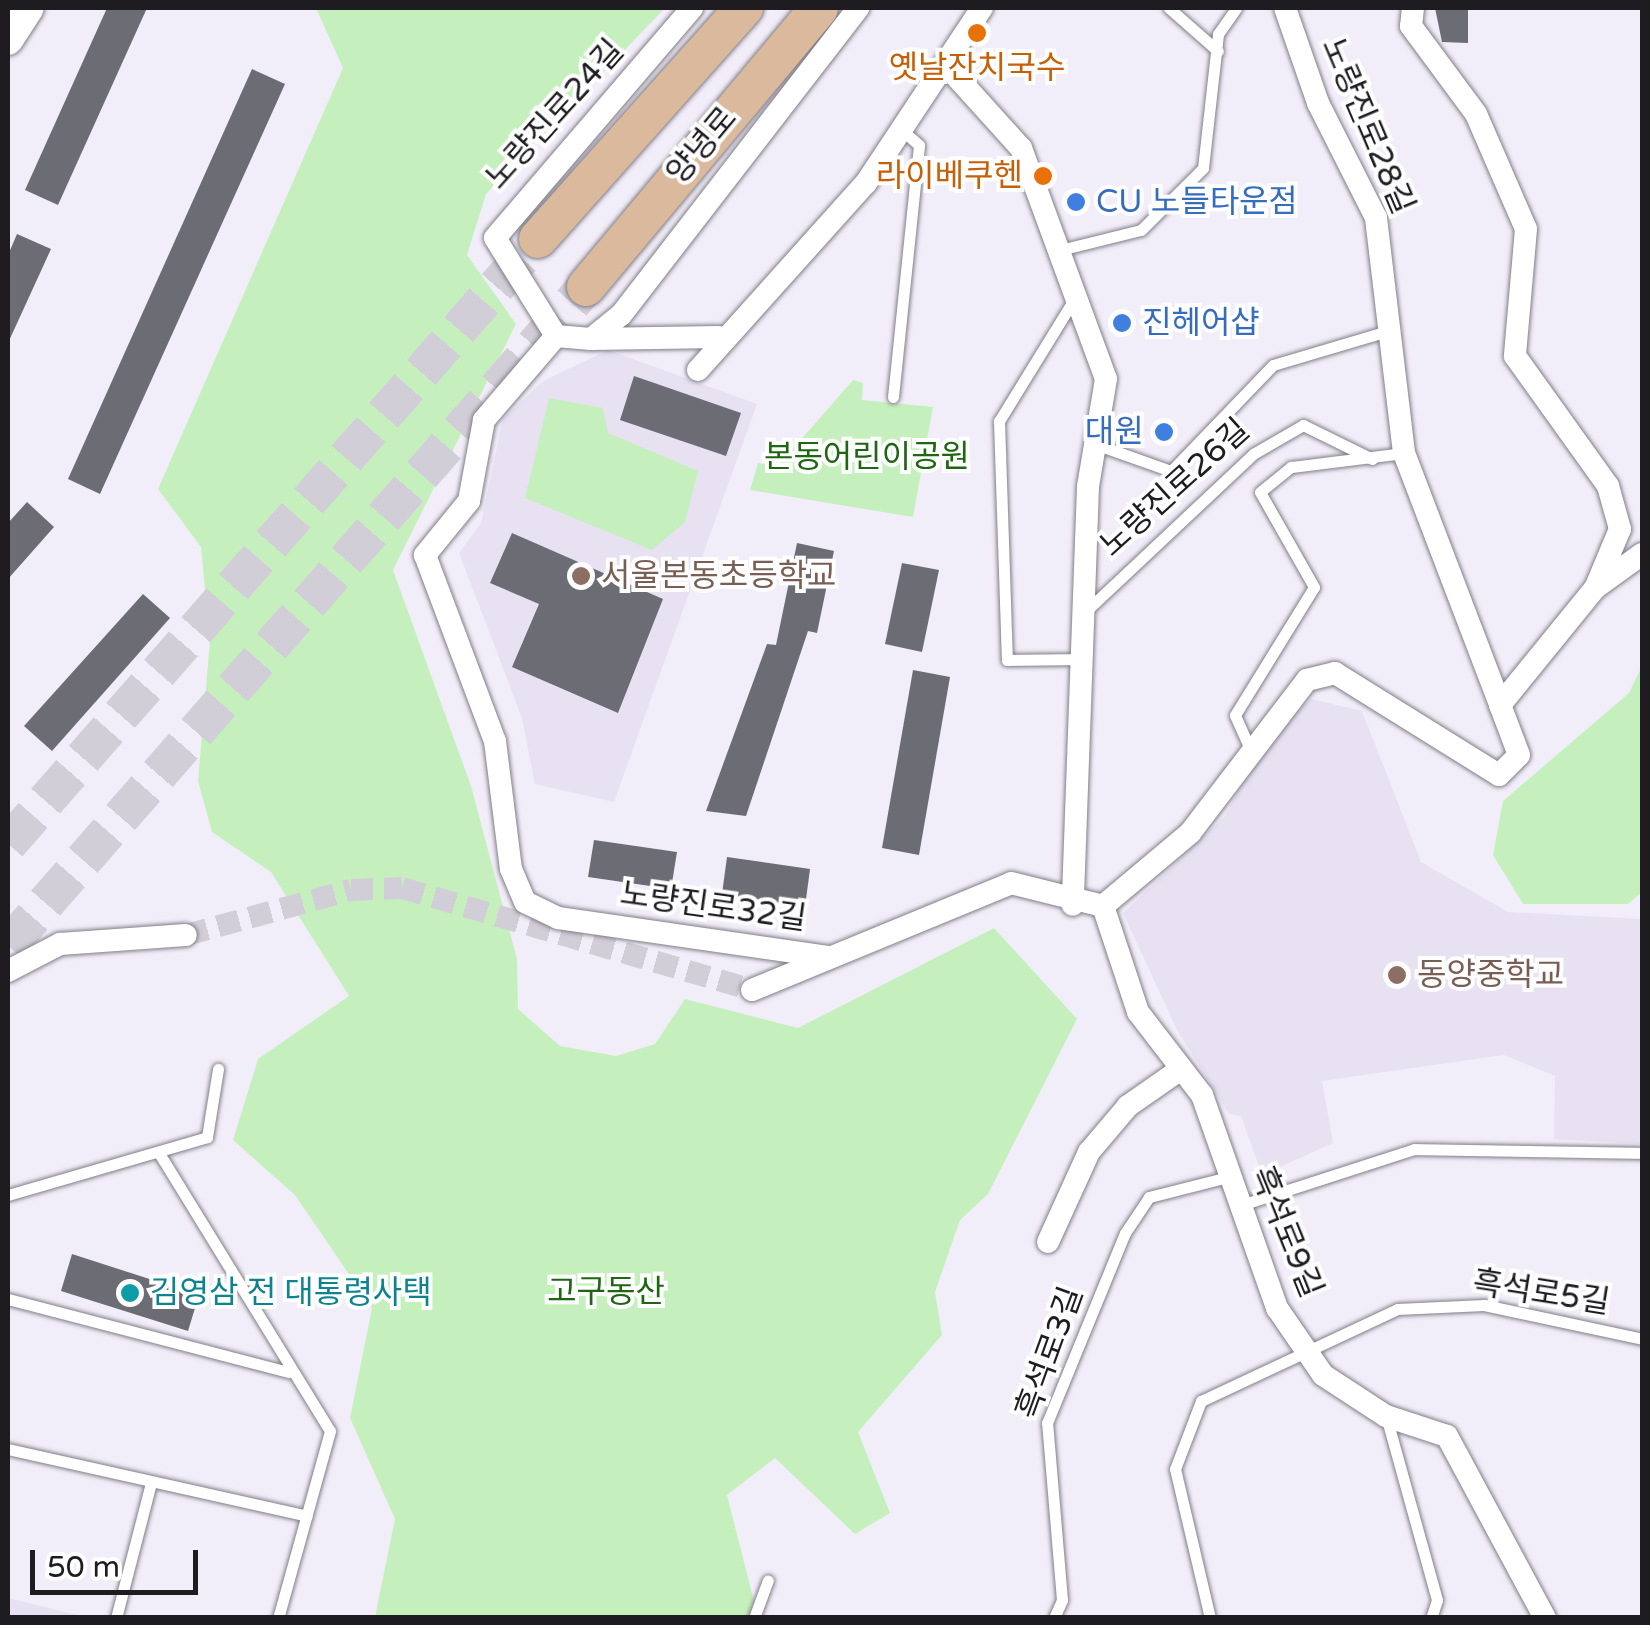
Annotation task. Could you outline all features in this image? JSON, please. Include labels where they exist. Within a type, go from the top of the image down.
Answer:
[{"type":"main road","name":"양녕로","points":[[538,240],[744,8]]},
{"type":"main road","name":"양녕로","points":[[586,286],[820,8]]},
{"type":"street","points":[[8,40],[29,8]]},
{"type":"street","name":"노량진로24길","points":[[556,336],[495,238],[692,8]]},
{"type":"street","points":[[591,339],[621,315],[858,8]]},
{"type":"street","points":[[698,370],[718,337],[866,183],[982,8]]},
{"type":"street","name":"노량진로28길","points":[[1285,8],[1318,103],[1376,218],[1404,453],[1500,705]]},
{"type":"street","points":[[1413,8],[1411,26],[1476,114],[1526,230],[1514,356],[1608,486],[1620,528],[1595,588]]},
{"type":"street","name":"노량진로26길","points":[[945,64],[1021,148],[1064,249],[1106,379],[1095,444],[1081,616],[1073,906]]},
{"type":"street","points":[[556,336],[718,337]]},
{"type":"street","name":"노량진로32길","points":[[556,336],[484,420],[468,501],[425,555],[494,741],[512,870],[525,902],[558,918],[832,957],[1011,883],[1073,906],[1103,906]]},
{"type":"street","points":[[1103,906],[1190,833],[1250,749],[1307,680],[1334,673],[1500,775],[1519,755],[1500,705],[1595,588],[1642,554]]},
{"type":"street","name":"흑석로9길","points":[[1103,906],[1138,1012],[1202,1095],[1277,1308],[1323,1375],[1386,1416],[1447,1436],[1545,1618]]},
{"type":"street","points":[[8,971],[60,944],[186,935]]},
{"type":"street","points":[[752,990],[832,957]]},
{"type":"street","points":[[1048,1242],[1089,1152],[1128,1106],[1182,1068]]},
{"type":"lane","points":[[1169,8],[1218,51]]},
{"type":"lane","points":[[1064,249],[1142,230],[1203,168],[1218,51],[1236,8]]},
{"type":"lane","points":[[893,397],[919,145],[902,130]]},
{"type":"lane","points":[[1078,292],[1000,421],[1006,660],[1079,659]]},
{"type":"lane","points":[[1095,444],[1171,471],[1273,366],[1392,330]]},
{"type":"lane","name":"노량진로26길","points":[[1081,616],[1253,454],[1303,425],[1372,458]]},
{"type":"lane","points":[[1250,749],[1235,715],[1314,587],[1260,492],[1291,466],[1404,453]]},
{"type":"lane","points":[[8,1195],[207,1137],[218,1068]]},
{"type":"lane","points":[[1240,1205],[1414,1149],[1642,1154]]},
{"type":"lane","points":[[159,1153],[290,1372],[330,1430],[278,1618]]},
{"type":"lane","name":"흑석로3길","points":[[1054,1618],[1062,1600],[1047,1422],[1125,1233],[1149,1198],[1228,1177]]},
{"type":"lane","points":[[8,1299],[290,1372]]},
{"type":"lane","name":"흑석로5길","points":[[1210,1618],[1175,1469],[1201,1401],[1288,1355],[1309,1354],[1397,1309],[1484,1305],[1642,1339]]},
{"type":"lane","points":[[1386,1416],[1437,1600],[1431,1618]]},
{"type":"lane","points":[[8,1448],[308,1516]]},
{"type":"lane","points":[[116,1618],[151,1483]]},
{"type":"lane","points":[[754,1618],[768,1580]]},
{"type":"shaded area","name":"서울본동초등학교","points":[[608,350],[757,404],[614,802],[535,784],[522,718],[459,553],[481,523],[503,419],[543,381]]},
{"type":"shaded area","name":"동양중학교","points":[[1311,699],[1362,711],[1421,862],[1508,912],[1642,919],[1642,1144],[1554,1139],[1555,1076],[1504,1055],[1322,1081],[1333,1143],[1262,1175],[1241,1116],[1229,1114],[1177,1030],[1123,913],[1225,816],[1263,744]]},
{"type":"shaded area","points":[[8,1598],[86,1617],[8,1617]]},
{"type":"green space","name":"고구동산","points":[[316,8],[665,8],[486,194],[467,255],[516,324],[393,570],[471,786],[517,959],[518,1009],[560,1046],[616,1056],[655,1044],[685,999],[798,1028],[994,928],[1077,1019],[988,1194],[960,1220],[935,1292],[942,1335],[858,1432],[890,1513],[855,1534],[775,1458],[727,1495],[758,1617],[375,1617],[395,1519],[350,1418],[372,1308],[295,1195],[233,1140],[258,1059],[349,996],[271,872],[212,832],[198,781],[210,641],[201,547],[158,489],[343,68]]},
{"type":"green space","name":"본동어린이공원","points":[[853,380],[863,383],[862,400],[933,407],[913,517],[750,490],[758,463],[778,466]]},
{"type":"green space","points":[[549,398],[603,408],[608,433],[698,471],[685,522],[652,550],[525,498]]},
{"type":"green space","points":[[1642,666],[1642,892],[1628,904],[1523,904],[1493,855],[1503,801],[1629,693]]},
{"type":"building","points":[[107,8],[147,8],[58,205],[25,190]]},
{"type":"building","points":[[1435,8],[1468,8],[1468,43],[1442,42]]},
{"type":"building","points":[[252,69],[285,84],[100,494],[68,479]]},
{"type":"building","points":[[17,234],[51,249],[8,343],[8,255]]},
{"type":"building","points":[[634,376],[741,413],[726,456],[620,420]]},
{"type":"building","points":[[27,502],[54,527],[8,579],[8,523]]},
{"type":"building","points":[[512,533],[663,599],[618,713],[512,667],[539,604],[490,583]]},
{"type":"building","points":[[797,543],[834,551],[817,633],[808,631],[746,816],[706,811],[767,644],[776,645]]},
{"type":"building","points":[[902,563],[939,570],[922,652],[885,644]]},
{"type":"building","points":[[143,594],[170,618],[52,751],[24,726]]},
{"type":"building","points":[[913,670],[950,677],[919,855],[882,848]]},
{"type":"building","points":[[594,840],[677,852],[671,889],[588,877]]},
{"type":"building","points":[[727,857],[810,869],[805,907],[722,894]]},
{"type":"building","name":"김영삼 전 대통령사택","points":[[72,1254],[199,1295],[188,1331],[61,1291]]},
{"type":"tunnel","points":[[8,844],[538,239]]},
{"type":"tunnel","points":[[8,946],[586,287]]},
{"type":"tunnel","points":[[186,935],[351,890],[402,888],[752,990]]},
{"type":"place","name":"옛날잔치국수","points":[[977,33]]},
{"type":"place","name":"라이베쿠헨","points":[[1043,176]]},
{"type":"place","name":"CU 노들타운점","points":[[1076,202]]},
{"type":"place","name":"진헤어샵","points":[[1122,323]]},
{"type":"place","name":"대원","points":[[1164,432]]},
{"type":"place","name":"서울본동초등학교","points":[[581,576]]},
{"type":"place","name":"동양중학교","points":[[1397,975]]},
{"type":"place","name":"김영삼 전 대통령사택","points":[[130,1293]]}]
